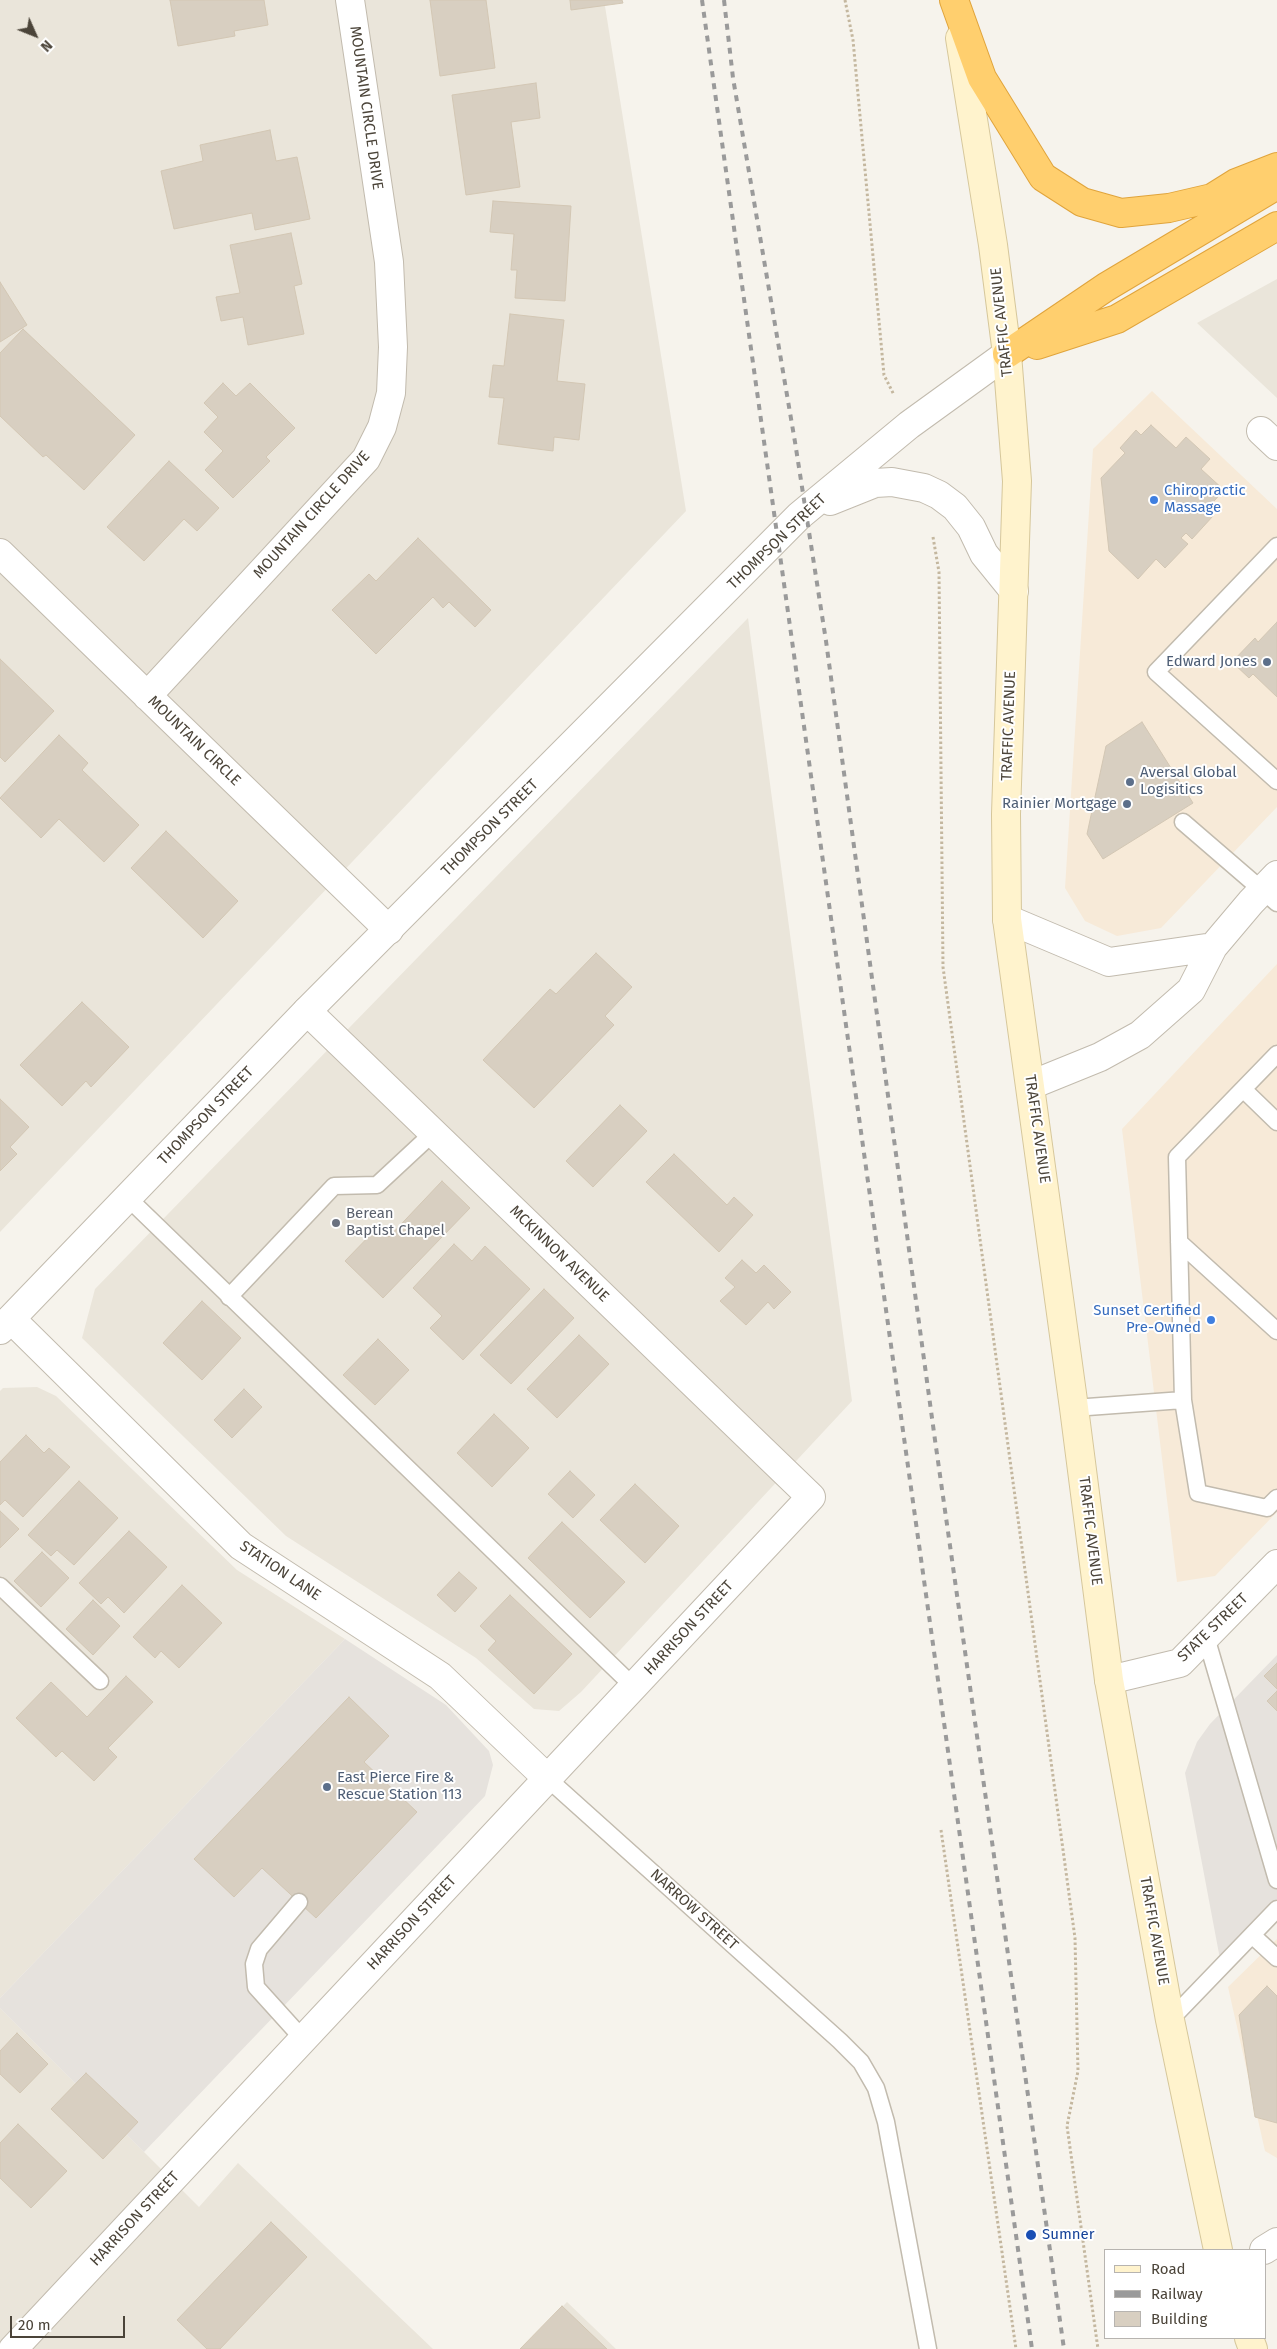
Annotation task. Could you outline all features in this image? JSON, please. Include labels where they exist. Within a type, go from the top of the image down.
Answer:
[{"type":"highway","points":[[953,0],[982,78],[1044,177],[1082,202],[1121,213],[1169,208],[1212,198],[1236,184],[1277,167]]},
{"type":"highway","points":[[1007,354],[1106,287],[1277,185]]},
{"type":"highway","points":[[1007,354],[1117,319],[1277,226]]},
{"type":"main road","name":"TRAFFIC AVENUE","points":[[953,0],[981,158],[1007,354],[1017,480],[1006,814],[1007,919],[1074,1408],[1108,1680],[1170,2020],[1218,2249]]},
{"type":"street","name":"MOUNTAIN CIRCLE DRIVE","points":[[147,696],[366,459],[382,426],[391,393],[392,374],[393,346],[389,262],[350,0]]},
{"type":"street","name":"THOMPSON STREET","points":[[6,1324],[308,1011],[799,516],[909,425],[1007,354]]},
{"type":"street","points":[[799,516],[843,495],[875,483],[906,483],[924,488],[939,495],[955,507],[971,527],[984,554],[1014,591]]},
{"type":"street","name":"MOUNTAIN CIRCLE","points":[[0,553],[389,930]]},
{"type":"street","points":[[1031,1085],[1100,1056],[1140,1035],[1191,990],[1213,947],[1272,889]]},
{"type":"street","points":[[1007,919],[1109,962],[1155,958],[1213,947]]},
{"type":"street","name":"MCKINNON AVENUE","points":[[308,1011],[811,1497]]},
{"type":"street","name":"STATION LANE","points":[[6,1324],[240,1546],[440,1676],[547,1778]]},
{"type":"street","name":"HARRISON STREET","points":[[13,2349],[811,1497]]},
{"type":"street","name":"STATE STREET","points":[[1108,1680],[1180,1663],[1277,1564]]},
{"type":"street","points":[[1266,2249],[1277,2242]]},
{"type":"lane","points":[[1277,546],[1156,672],[1277,782]]},
{"type":"lane","points":[[1184,822],[1272,889]]},
{"type":"lane","points":[[1277,1054],[1177,1157],[1183,1400],[1198,1493],[1267,1508],[1277,1498]]},
{"type":"lane","points":[[1243,1089],[1277,1122]]},
{"type":"lane","points":[[229,1297],[334,1186],[377,1185],[434,1133]]},
{"type":"lane","points":[[128,1198],[633,1686]]},
{"type":"lane","points":[[1180,1242],[1277,1331]]},
{"type":"lane","points":[[1074,1408],[1183,1400]]},
{"type":"lane","points":[[0,1586],[100,1681]]},
{"type":"lane","points":[[1206,1637],[1277,1880]]},
{"type":"lane","name":"NARROW STREET","points":[[547,1778],[840,2041],[860,2062],[876,2088],[886,2122],[928,2349]]},
{"type":"lane","points":[[298,1902],[259,1949],[254,1964],[256,1987],[303,2039]]},
{"type":"lane","points":[[1170,2020],[1277,1909]]},
{"type":"lane","points":[[1252,1935],[1277,1958]]},
{"type":"path","points":[[845,0],[853,40],[884,375],[909,425]]},
{"type":"path","points":[[933,533],[939,572],[943,967],[1075,1938],[1078,2071],[1067,2126],[1098,2349]]},
{"type":"path","points":[[942,1830],[1016,2349]]},
{"type":"shaded area","points":[[0,0],[604,0],[686,511],[0,1232]]},
{"type":"shaded area","points":[[1277,279],[1277,398],[1197,323]]},
{"type":"shaded area","points":[[1152,391],[1277,509],[1277,807],[1161,928],[1117,936],[1085,921],[1065,888],[1093,449]]},
{"type":"shaded area","points":[[748,618],[852,1401],[581,1692],[559,1711],[534,1709],[476,1658],[286,1536],[82,1338],[95,1289]]},
{"type":"shaded area","name":"Sunset Certified Pre-Owned","points":[[1277,964],[1277,1512],[1215,1576],[1177,1582],[1122,1129]]},
{"type":"shaded area","points":[[37,1387],[56,1396],[237,1570],[345,1639],[0,1998],[0,1391],[3,1388]]},
{"type":"shaded area","points":[[345,1639],[446,1705],[489,1751],[493,1765],[485,1796],[144,2152],[0,2008],[0,1998]]},
{"type":"shaded area","points":[[1277,1655],[1277,1899],[1220,1959],[1185,1773],[1197,1742],[1210,1724]]},
{"type":"shaded area","points":[[1277,1939],[1277,2158],[1265,2151],[1228,1987]]},
{"type":"shaded area","points":[[0,2008],[199,2207],[238,2163],[433,2349],[0,2349]]},
{"type":"shaded area","points":[[567,2302],[616,2349],[521,2349]]},
{"type":"building","points":[[170,0],[264,0],[268,25],[234,31],[235,36],[178,46]]},
{"type":"building","points":[[430,0],[486,0],[495,68],[440,76]]},
{"type":"building","points":[[570,0],[622,0],[623,3],[571,10]]},
{"type":"building","points":[[536,83],[540,118],[511,122],[520,187],[466,195],[452,95]]},
{"type":"building","points":[[270,130],[276,161],[297,157],[310,219],[255,230],[252,213],[174,229],[161,171],[203,161],[200,145]]},
{"type":"building","points":[[493,201],[571,206],[565,301],[515,298],[517,270],[511,270],[514,234],[490,232]]},
{"type":"building","points":[[291,233],[302,284],[294,286],[304,334],[248,345],[243,317],[221,321],[216,297],[240,293],[230,245]]},
{"type":"building","points":[[0,282],[27,325],[0,342]]},
{"type":"building","points":[[510,314],[564,320],[557,381],[585,384],[579,440],[554,437],[553,451],[498,444],[504,398],[489,397],[493,365],[504,366]]},
{"type":"building","points":[[23,329],[135,435],[84,490],[46,455],[43,457],[0,416],[0,353]]},
{"type":"building","points":[[223,383],[236,396],[250,383],[295,428],[266,457],[270,461],[233,498],[205,470],[223,451],[204,432],[218,417],[204,403]]},
{"type":"building","points":[[1151,425],[1176,448],[1186,437],[1210,459],[1201,469],[1224,490],[1206,510],[1213,516],[1192,539],[1186,533],[1181,538],[1188,544],[1165,568],[1156,559],[1138,579],[1109,551],[1101,478],[1125,453],[1120,448],[1136,430],[1141,435]]},
{"type":"building","points":[[169,461],[219,508],[197,531],[184,519],[144,561],[107,527]]},
{"type":"building","points":[[418,538],[491,610],[475,627],[449,602],[443,608],[433,597],[376,654],[332,610],[369,574],[376,581]]},
{"type":"building","points":[[1277,622],[1277,697],[1253,674],[1249,678],[1232,662],[1255,638],[1258,642]]},
{"type":"building","points":[[0,659],[54,711],[5,762],[0,757]]},
{"type":"building","points":[[1142,722],[1193,803],[1103,859],[1087,834],[1106,746]]},
{"type":"building","points":[[59,735],[88,763],[82,770],[139,825],[104,862],[59,819],[41,838],[0,798]]},
{"type":"building","points":[[166,831],[238,901],[203,938],[131,868]]},
{"type":"building","points":[[596,953],[632,987],[605,1016],[614,1025],[534,1108],[483,1060],[550,989],[556,994]]},
{"type":"building","points":[[82,1002],[129,1047],[91,1087],[86,1081],[62,1106],[20,1065]]},
{"type":"building","points":[[0,1099],[29,1127],[10,1147],[17,1154],[0,1171]]},
{"type":"building","points":[[620,1105],[647,1131],[593,1187],[566,1161]]},
{"type":"building","points":[[674,1154],[727,1205],[734,1197],[753,1215],[719,1252],[646,1182]]},
{"type":"building","points":[[442,1181],[470,1208],[383,1298],[345,1261],[378,1227],[389,1237]]},
{"type":"building","points":[[454,1244],[472,1261],[485,1246],[530,1289],[463,1360],[430,1328],[442,1316],[413,1288]]},
{"type":"building","points":[[742,1260],[756,1273],[764,1265],[791,1292],[774,1309],[768,1302],[746,1325],[720,1301],[735,1287],[725,1278]]},
{"type":"building","points":[[544,1289],[574,1318],[511,1384],[480,1355]]},
{"type":"building","points":[[202,1301],[241,1338],[202,1380],[163,1343]]},
{"type":"building","points":[[579,1335],[609,1364],[557,1418],[527,1389]]},
{"type":"building","points":[[378,1339],[409,1370],[375,1405],[343,1375]]},
{"type":"building","points":[[244,1389],[262,1407],[232,1438],[214,1420]]},
{"type":"building","points":[[494,1414],[529,1448],[492,1487],[457,1453]]},
{"type":"building","points":[[26,1435],[44,1453],[49,1448],[70,1467],[23,1517],[5,1500],[0,1505],[0,1462]]},
{"type":"building","points":[[570,1471],[595,1495],[573,1518],[548,1494]]},
{"type":"building","points":[[79,1481],[118,1518],[74,1565],[57,1550],[51,1556],[28,1535]]},
{"type":"building","points":[[635,1484],[679,1526],[645,1563],[600,1520]]},
{"type":"building","points":[[0,1511],[19,1529],[0,1548]]},
{"type":"building","points":[[562,1522],[625,1582],[590,1618],[528,1558]]},
{"type":"building","points":[[129,1531],[167,1567],[124,1613],[108,1597],[101,1604],[79,1583]]},
{"type":"building","points":[[42,1552],[69,1578],[41,1607],[14,1581]]},
{"type":"building","points":[[459,1572],[477,1588],[455,1612],[437,1595]]},
{"type":"building","points":[[182,1585],[222,1623],[179,1668],[161,1651],[155,1658],[133,1637]]},
{"type":"building","points":[[510,1595],[572,1654],[534,1694],[488,1650],[496,1641],[480,1626]]},
{"type":"building","points":[[93,1600],[120,1626],[93,1655],[66,1629]]},
{"type":"building","points":[[1277,1663],[1277,1689],[1264,1676]]},
{"type":"building","points":[[126,1676],[153,1702],[108,1748],[117,1757],[94,1781],[62,1751],[56,1757],[16,1718],[51,1682],[87,1717]]},
{"type":"building","points":[[1277,1691],[1277,1711],[1267,1701]]},
{"type":"building","name":"East Pierce Fire & Rescue Station 113","points":[[349,1697],[389,1736],[364,1762],[417,1812],[316,1918],[262,1868],[234,1897],[194,1859]]},
{"type":"building","points":[[1267,1986],[1277,1996],[1277,2123],[1255,2117],[1239,2015]]},
{"type":"building","points":[[17,2033],[48,2064],[20,2093],[0,2074],[0,2051]]},
{"type":"building","points":[[86,2073],[138,2122],[103,2159],[51,2109]]},
{"type":"building","points":[[18,2124],[67,2171],[31,2208],[0,2178],[0,2143]]},
{"type":"building","points":[[271,2222],[307,2257],[220,2349],[207,2349],[177,2320]]},
{"type":"building","points":[[562,2306],[607,2349],[520,2349]]},
{"type":"railway","points":[[702,0],[1032,2349]]},
{"type":"railway","points":[[724,0],[733,78],[795,442],[826,641],[935,1440],[1064,2349]]},
{"type":"place","name":"Chiropractic Massage","points":[[1154,500]]},
{"type":"place","name":"Edward Jones","points":[[1267,662]]},
{"type":"place","name":"Aversal Global Logisitics","points":[[1130,782]]},
{"type":"place","name":"Rainier Mortgage","points":[[1127,804]]},
{"type":"place","name":"Berean Baptist Chapel","points":[[336,1223]]},
{"type":"place","name":"Sunset Certified Pre-Owned","points":[[1211,1320]]},
{"type":"place","name":"East Pierce Fire & Rescue Station 113","points":[[327,1787]]},
{"type":"place","name":"Sumner","points":[[1031,2235]]}]
